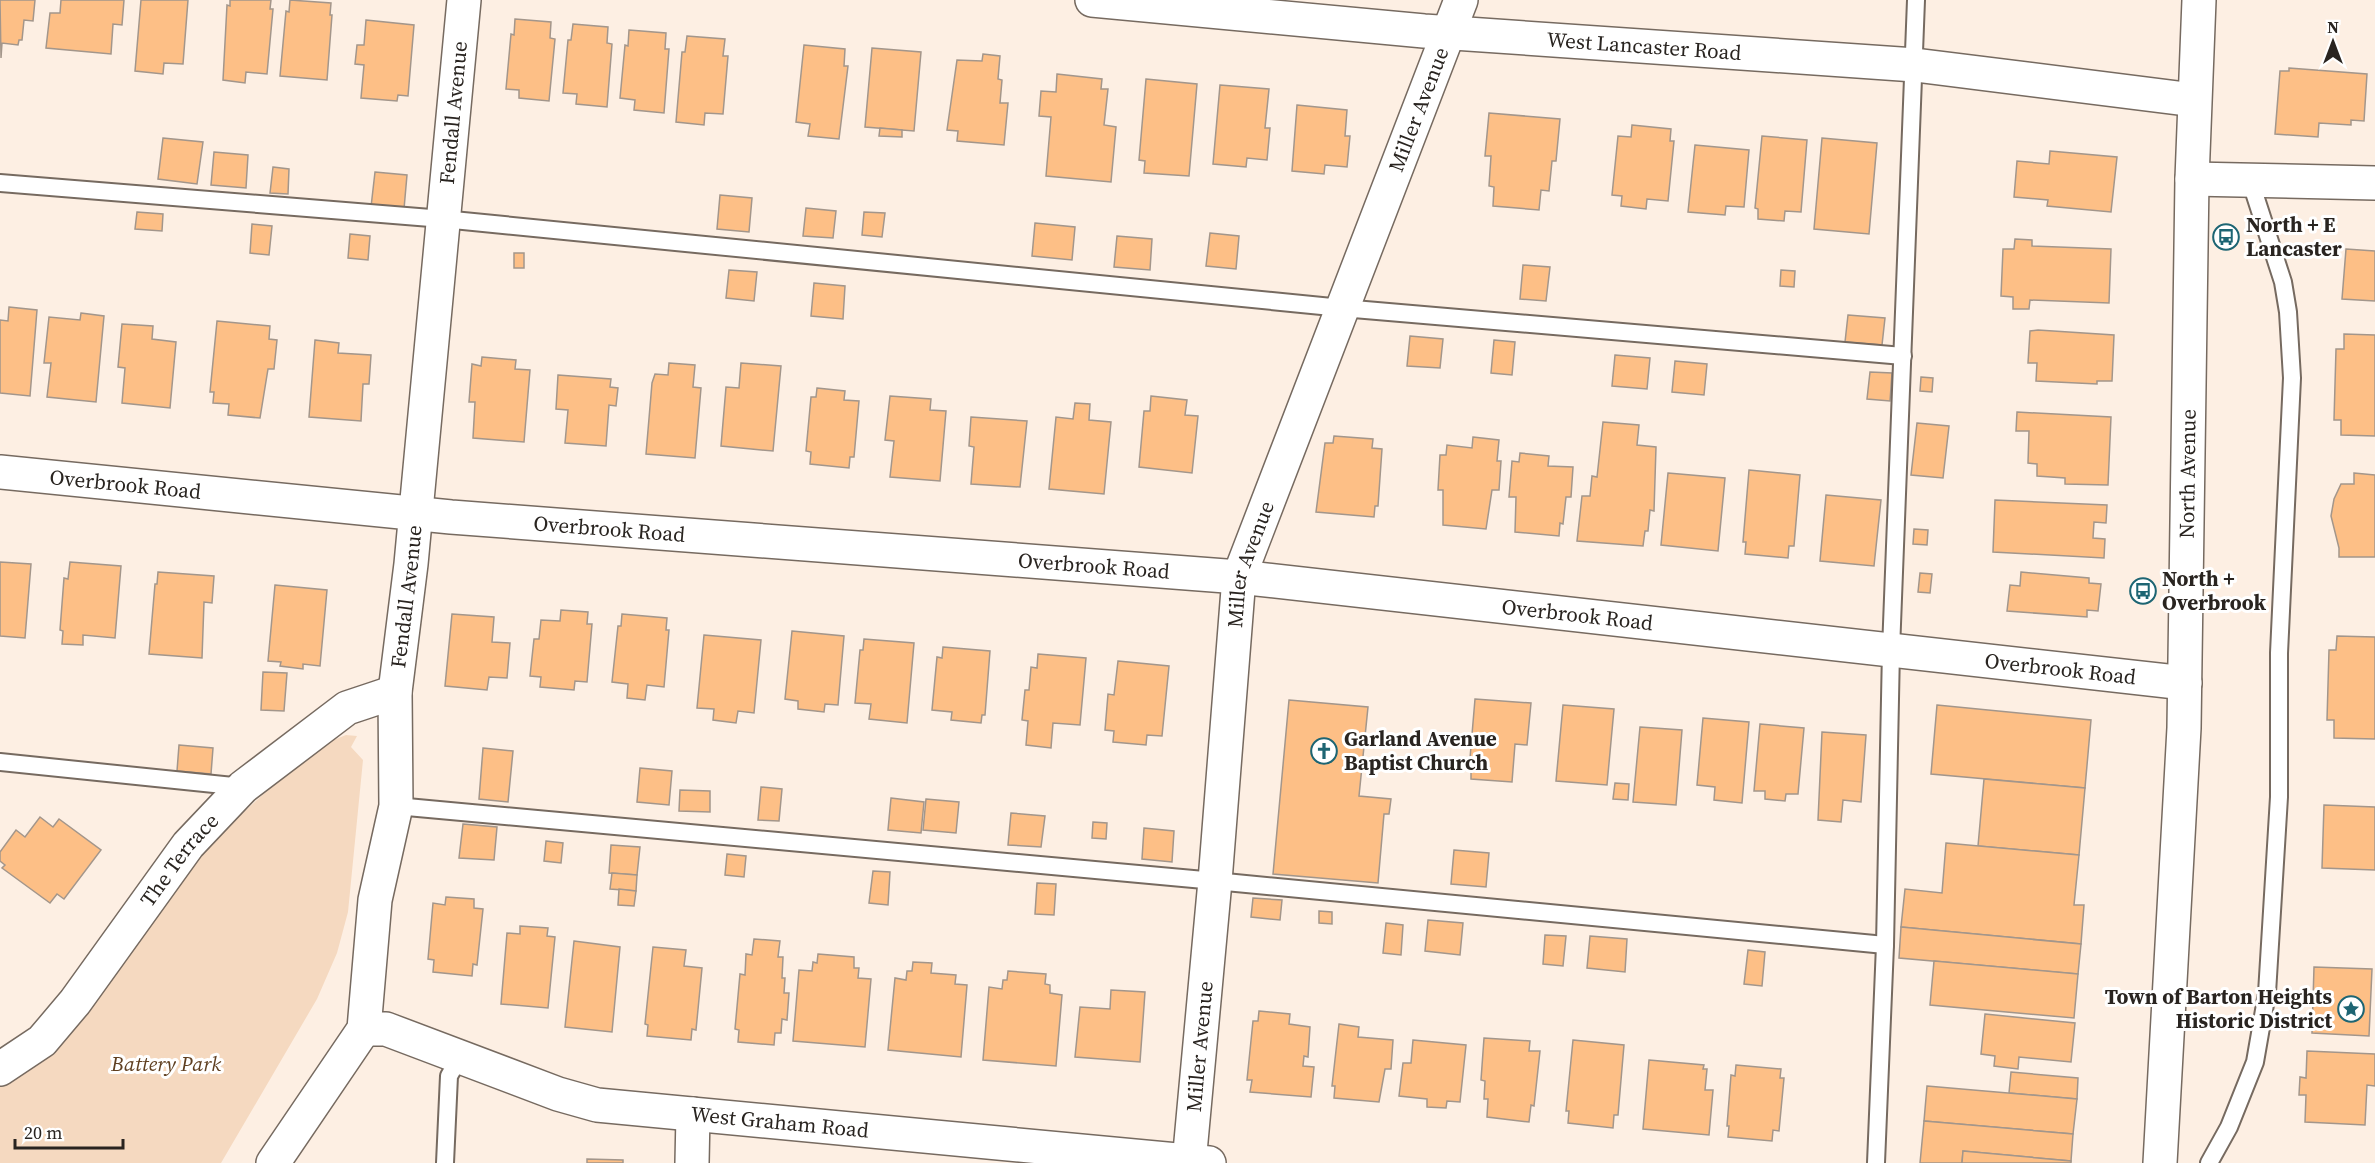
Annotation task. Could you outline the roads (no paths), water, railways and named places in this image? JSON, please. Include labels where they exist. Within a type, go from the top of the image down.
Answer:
[{"type":"street","name":"Fendall Avenue","points":[[273,1163],[364,1029],[375,900],[396,806],[395,692],[415,514],[465,0]]},
{"type":"street","name":"West Lancaster Road","points":[[1092,0],[1448,33],[1915,65],[2194,100]]},
{"type":"street","name":"Miller Avenue","points":[[1196,1162],[1239,577],[1461,0]]},
{"type":"street","name":"North Avenue","points":[[2160,1163],[2185,683],[2192,179],[2199,0]]},
{"type":"street","points":[[2192,179],[2375,183]]},
{"type":"street","name":"Overbrook Road","points":[[0,472],[415,514],[1239,577],[2185,683]]},
{"type":"street","name":"The Terrace","points":[[0,1069],[42,1041],[75,1002],[188,845],[243,787],[347,708],[395,692]]},
{"type":"street","name":"West Graham Road","points":[[364,1029],[386,1029],[558,1094],[597,1105],[1196,1162]]},
{"type":"street","points":[[692,1163],[693,1114]]},
{"type":"lane","points":[[1876,1163],[1885,945],[1891,650],[1916,0]]},
{"type":"lane","points":[[2209,1163],[2229,1127],[2255,1062],[2267,993],[2279,797],[2279,652],[2292,378],[2288,312],[2283,282],[2250,180]]},
{"type":"lane","points":[[0,183],[443,219],[1342,308],[1903,356]]},
{"type":"lane","points":[[0,762],[182,778],[243,787]]},
{"type":"lane","points":[[396,806],[1885,945]]},
{"type":"lane","points":[[445,1163],[449,1076],[460,1057]]},
{"type":"place","name":"North + E Lancaster","points":[[2226,237]]},
{"type":"place","name":"North + Overbrook","points":[[2143,591]]},
{"type":"place","name":"Garland Avenue Baptist Church","points":[[1324,751]]},
{"type":"place","name":"Town of Barton Heights Historic District","points":[[2351,1009]]},
{"type":"park label","name":"Battery Park","points":[[166,1064]]}]
